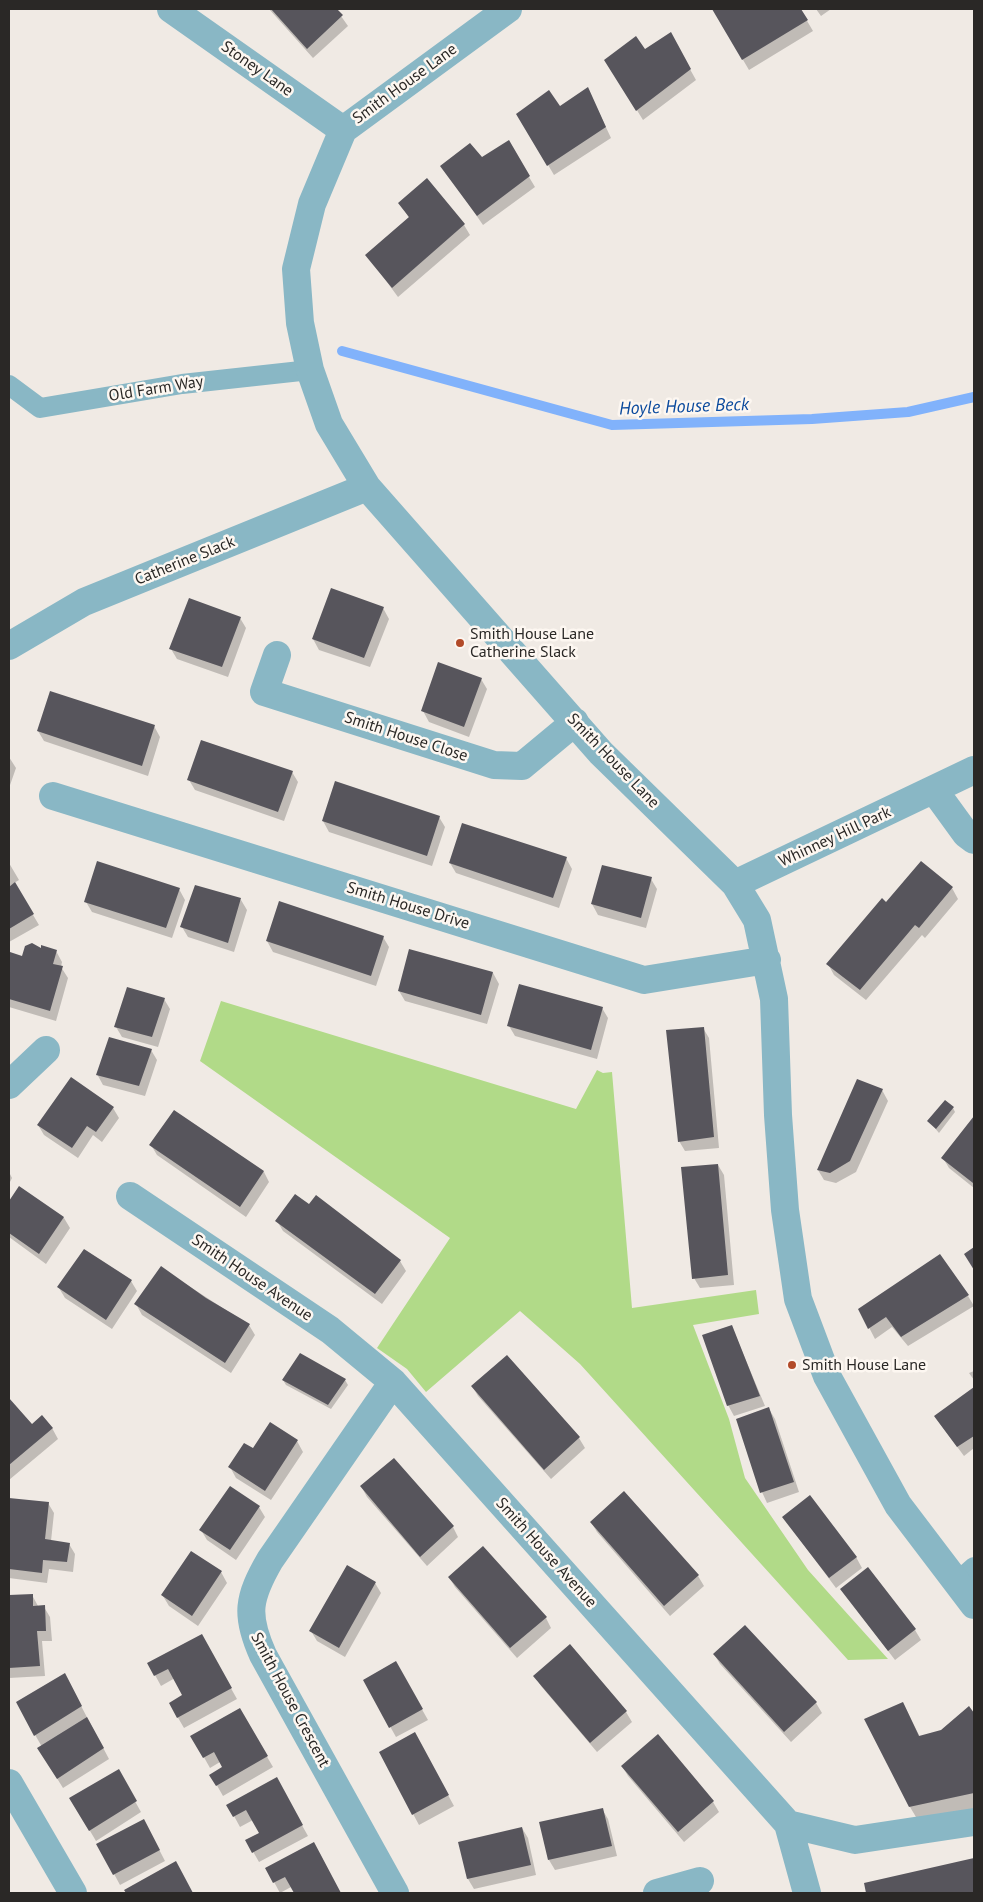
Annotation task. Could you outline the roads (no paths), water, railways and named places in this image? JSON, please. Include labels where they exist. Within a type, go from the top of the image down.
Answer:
[{"type":"street","name":"Stoney Lane","points":[[170,9],[343,130]]},
{"type":"street","name":"Smith House Lane","points":[[508,9],[343,130],[312,204],[296,269],[300,323],[310,370],[329,424],[367,487],[601,752],[735,884],[757,920],[774,999],[778,1115],[785,1210],[798,1299],[827,1376],[898,1505],[966,1575],[974,1605]]},
{"type":"street","name":"Catherine Slack","points":[[9,646],[84,602],[367,487]]},
{"type":"street","name":"Smith House Close","points":[[277,654],[264,692],[494,765],[522,766],[575,722]]},
{"type":"street","name":"Whinney Hill Park","points":[[735,884],[974,770]]},
{"type":"street","points":[[934,790],[966,834],[974,840]]},
{"type":"street","name":"Smith House Drive","points":[[53,796],[644,980],[767,960]]},
{"type":"street","points":[[11,1076],[46,1050]]},
{"type":"street","name":"Smith House Avenue","points":[[130,1196],[330,1330],[394,1382],[788,1824]]},
{"type":"street","name":"Smith House Crescent","points":[[394,1382],[270,1560],[257,1582],[251,1607],[252,1630],[263,1654],[395,1893]]},
{"type":"street","points":[[9,1783],[73,1893]]},
{"type":"street","points":[[807,1893],[788,1824],[855,1840],[974,1822]]},
{"type":"street","points":[[657,1893],[700,1881]]},
{"type":"lane","name":"Old Farm Way","points":[[9,385],[40,408],[182,384],[310,370]]},
{"type":"waterway","name":"Hoyle House Beck","points":[[342,351],[612,425],[812,419],[908,412],[974,397]]},
{"type":"place","name":"Smith House Lane Catherine Slack","points":[[460,643]]},
{"type":"place","name":"Smith House Lane","points":[[792,1365]]}]
